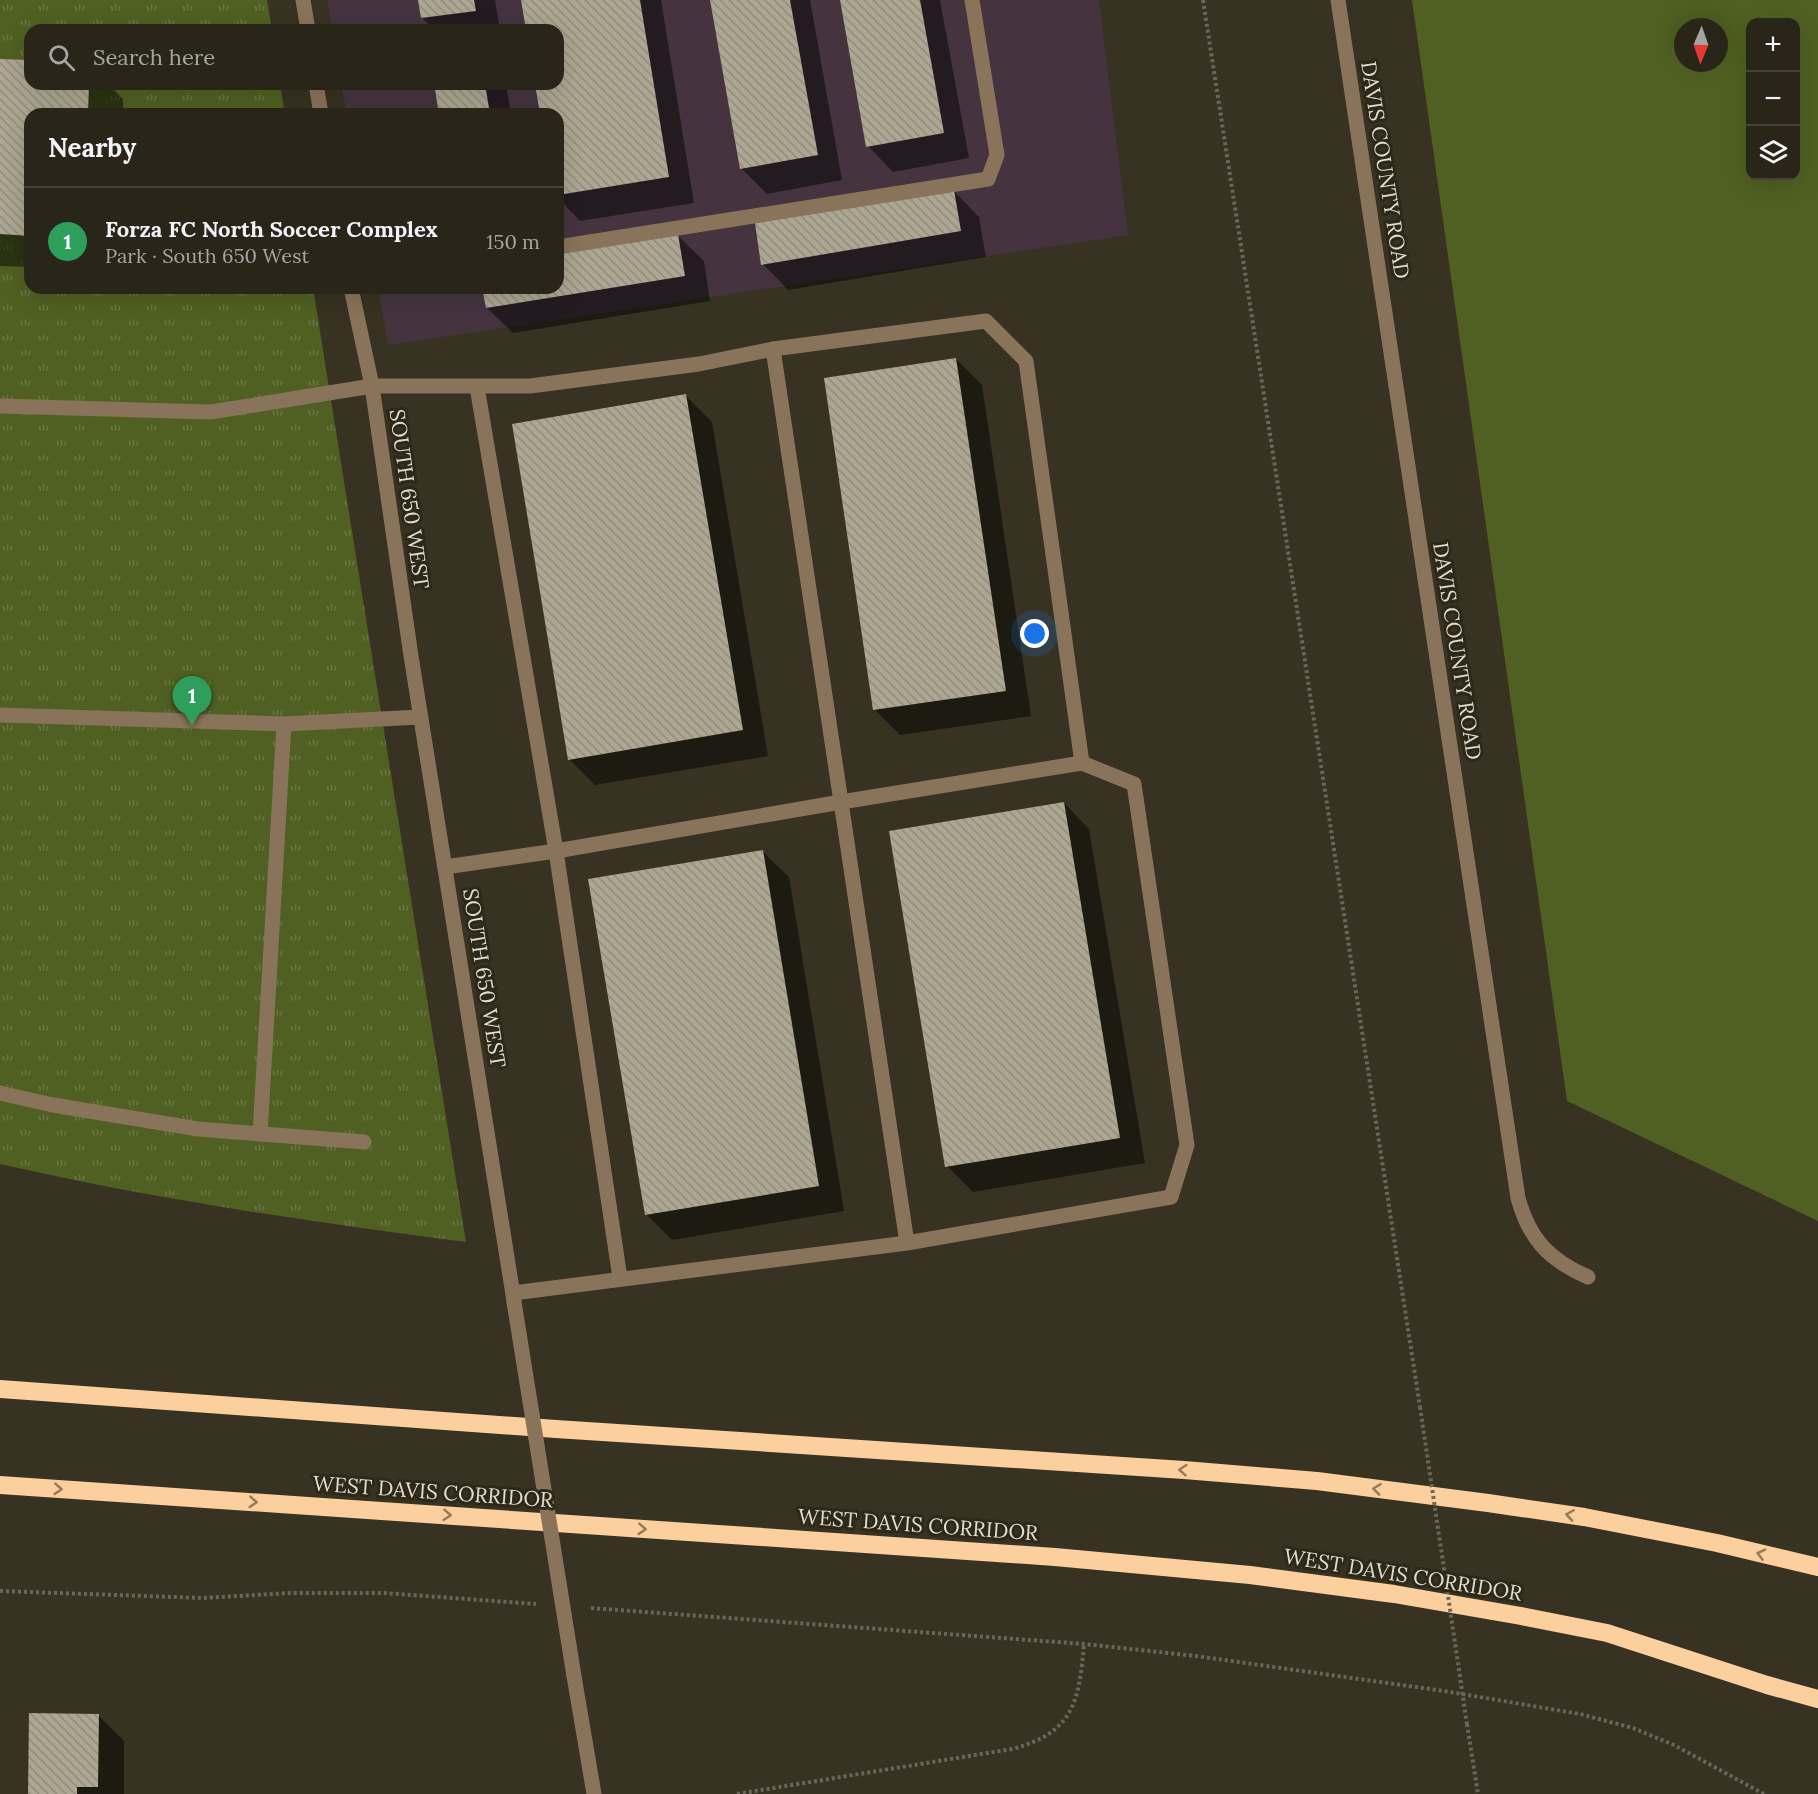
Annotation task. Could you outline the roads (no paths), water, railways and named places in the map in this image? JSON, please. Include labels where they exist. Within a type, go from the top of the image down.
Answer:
[{"type":"highway","points":[[0,1389],[1317,1481],[1584,1517],[1717,1543],[1818,1567]]},
{"type":"highway","name":"WEST DAVIS CORRIDOR","points":[[0,1485],[1122,1562],[1262,1576],[1394,1594],[1607,1633],[1767,1685],[1818,1699]]},
{"type":"street","points":[[303,0],[307,24]]},
{"type":"street","points":[[564,246],[988,179],[997,155],[972,0]]},
{"type":"street","name":"DAVIS COUNTY ROAD","points":[[1338,0],[1518,1198],[1523,1217],[1543,1249],[1556,1261],[1588,1276]]},
{"type":"street","points":[[317,90],[320,108]]},
{"type":"street","name":"SOUTH 650 WEST","points":[[352,294],[372,386],[420,717],[594,1794]]},
{"type":"street","points":[[0,406],[211,412],[372,386],[530,386],[699,364],[773,349],[986,321],[1026,361],[1082,763]]},
{"type":"street","points":[[773,349],[907,1243]]},
{"type":"street","points":[[477,387],[556,851],[620,1278]]},
{"type":"street","points":[[0,715],[284,724],[420,717]]},
{"type":"street","points":[[261,1134],[284,724]]},
{"type":"street","points":[[445,867],[556,851],[1082,763],[1134,784],[1187,1145],[1171,1197],[907,1243],[620,1278],[514,1298]]},
{"type":"street","points":[[0,1093],[53,1105],[198,1129],[364,1142]]},
{"type":"place","name":"Forza FC North Soccer Complex","points":[[192,726]]}]
